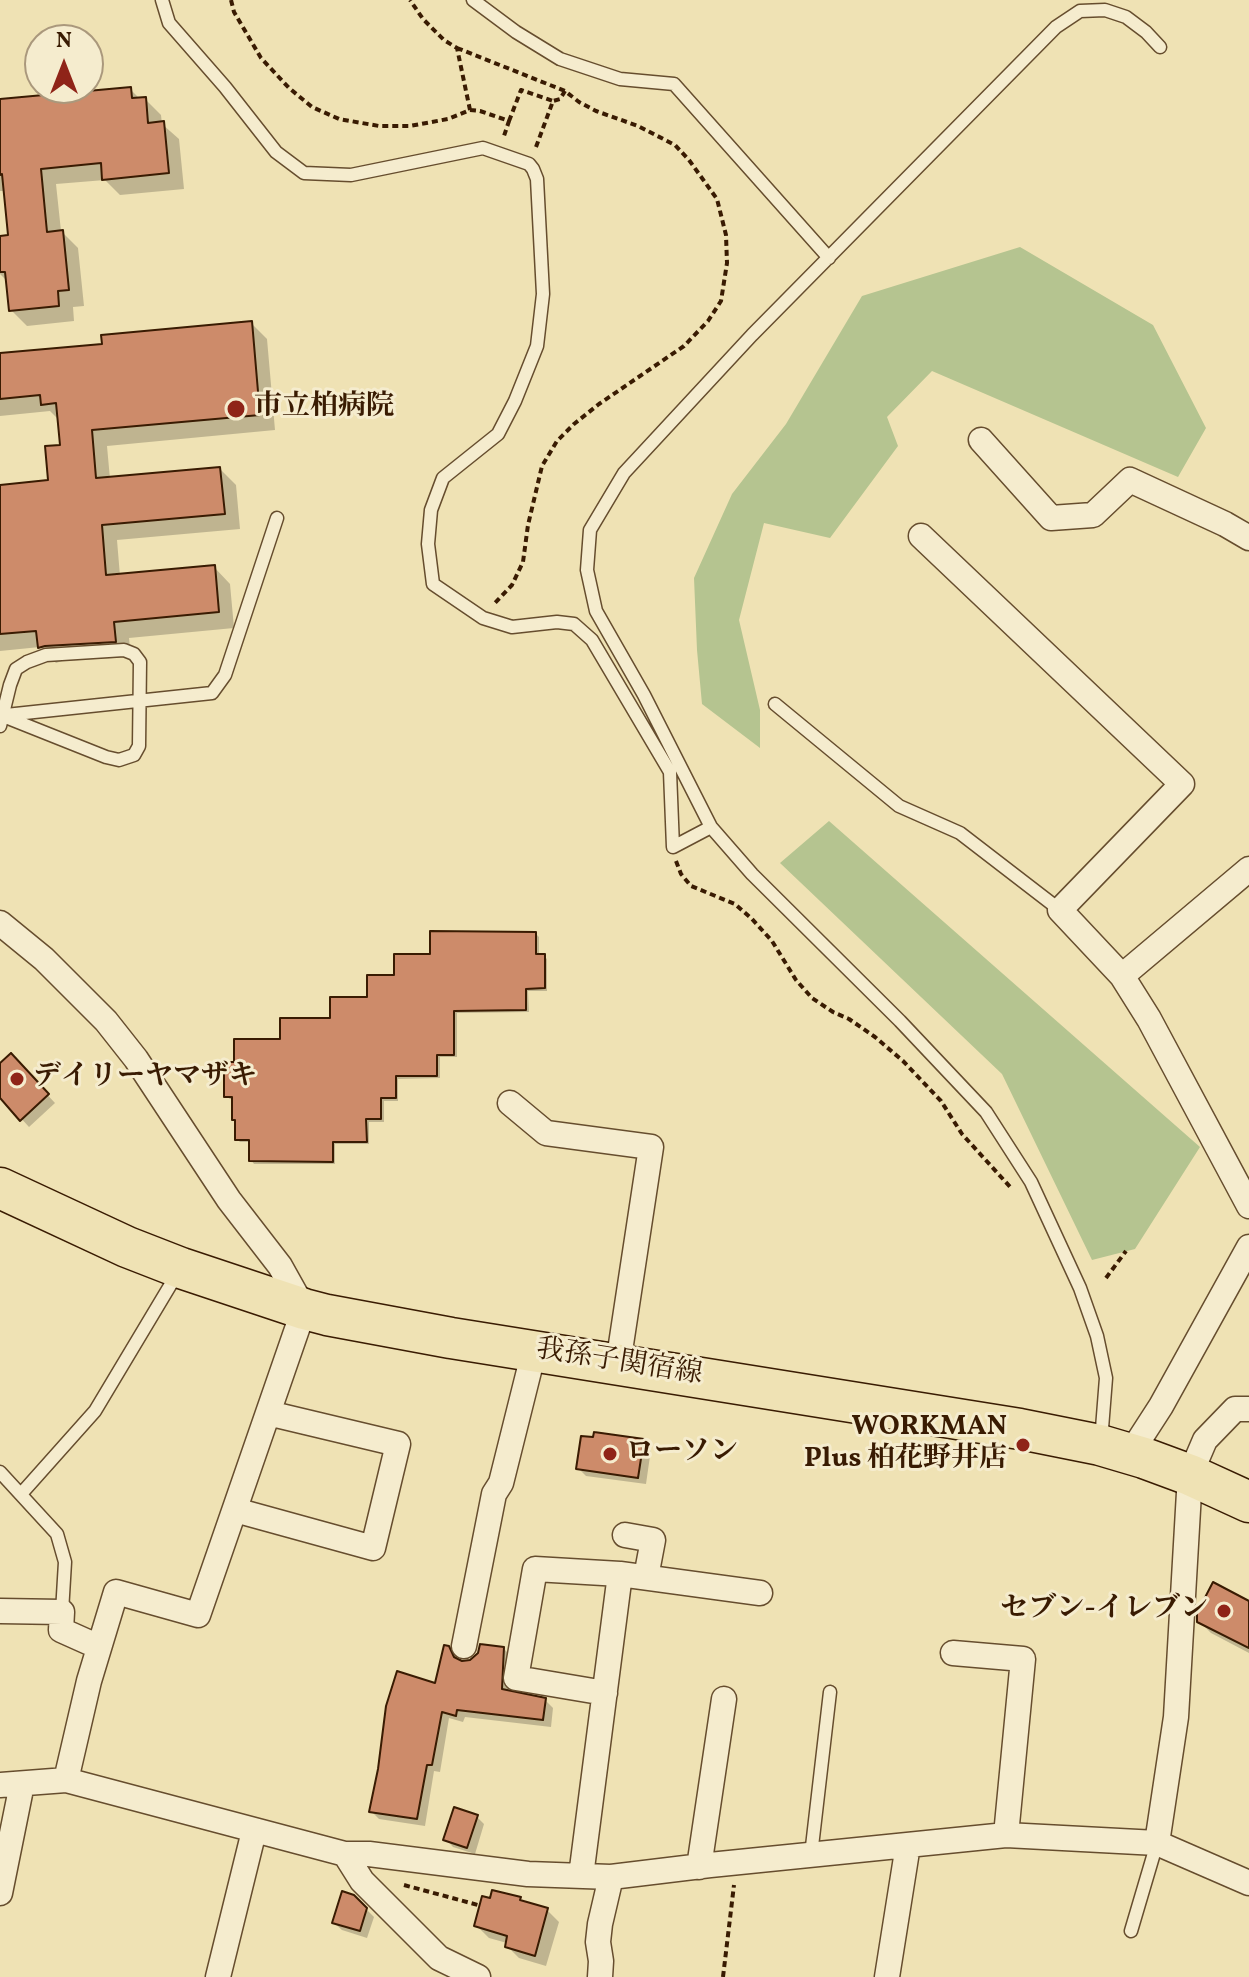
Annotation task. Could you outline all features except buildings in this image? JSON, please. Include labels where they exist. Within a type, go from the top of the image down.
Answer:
[{"type":"main road","name":"我孫子関宿線","points":[[0,1188],[127,1247],[181,1268],[327,1315],[451,1338],[1020,1429],[1115,1450],[1190,1475],[1249,1502]]},
{"type":"street","points":[[981,440],[1051,518],[1093,515],[1130,480],[1249,538]]},
{"type":"street","points":[[921,536],[1182,784],[1060,910],[1122,976],[1149,1019],[1249,1206]]},
{"type":"street","points":[[1122,976],[1249,869]]},
{"type":"street","points":[[0,923],[44,959],[106,1021],[136,1059],[229,1200],[280,1266],[304,1309],[198,1615],[116,1592],[89,1681],[66,1780]]},
{"type":"street","points":[[510,1103],[546,1133],[651,1147],[618,1364]]},
{"type":"street","points":[[1115,1450],[1161,1406],[1249,1247]]},
{"type":"street","points":[[464,1646],[494,1494],[501,1483],[534,1351]]},
{"type":"street","points":[[1157,1843],[1176,1717],[1190,1475],[1205,1440],[1235,1409],[1249,1409]]},
{"type":"street","points":[[235,1510],[373,1548],[398,1444],[268,1413]]},
{"type":"street","points":[[625,1535],[653,1540],[646,1577]]},
{"type":"street","points":[[605,1693],[516,1678],[535,1569],[620,1574],[760,1593]]},
{"type":"street","points":[[581,1876],[620,1574]]},
{"type":"street","points":[[0,1611],[62,1612],[61,1630],[99,1647]]},
{"type":"street","points":[[953,1653],[1023,1659],[1006,1835]]},
{"type":"street","points":[[699,1867],[724,1699]]},
{"type":"street","points":[[0,1893],[11,1785],[66,1780],[345,1854],[369,1854],[528,1874],[611,1877],[1006,1835],[1157,1843],[1249,1883]]},
{"type":"street","points":[[218,1977],[254,1831]]},
{"type":"street","points":[[887,1977],[908,1845]]},
{"type":"street","points":[[345,1854],[362,1881],[435,1968],[478,1977]]},
{"type":"street","points":[[600,1977],[598,1942],[611,1877]]},
{"type":"lane","points":[[162,0],[169,23],[276,152],[304,173],[351,175],[483,148],[529,164],[537,179],[543,294],[537,346],[498,434],[443,478],[431,510],[428,544],[433,584],[483,618],[512,627],[557,622],[574,624],[592,640],[670,772],[673,847],[711,827]]},
{"type":"lane","points":[[473,0],[560,59],[620,79],[674,84],[829,258]]},
{"type":"lane","points":[[1115,1450],[1097,1336],[1080,1288],[1031,1182],[986,1112],[900,1021],[752,874],[711,827],[644,695],[596,611],[587,570],[590,530],[624,473],[752,335],[1056,27],[1080,11],[1105,10],[1126,17],[1160,47]]},
{"type":"lane","points":[[1,721],[212,693],[225,675],[234,651],[277,518]]},
{"type":"lane","points":[[124,650],[134,654],[140,662],[139,746],[134,755],[119,760],[1,721],[16,669],[27,662],[46,655],[124,650]]},
{"type":"lane","points":[[775,704],[899,806],[960,833],[1060,910]]},
{"type":"lane","points":[[21,1494],[95,1411],[181,1268]]},
{"type":"lane","points":[[0,1472],[57,1534],[65,1562],[62,1612]]},
{"type":"lane","points":[[811,1855],[830,1692]]},
{"type":"lane","points":[[1131,1931],[1157,1843]]},
{"type":"path","points":[[231,0],[234,12],[261,58],[312,107],[339,119],[379,126],[410,126],[448,119],[470,110],[509,121]]},
{"type":"path","points":[[410,0],[423,19],[457,48],[565,91],[596,111],[628,122],[675,145],[717,199],[726,235],[727,263],[721,301],[708,321],[684,346],[599,404],[557,441],[542,466],[523,562],[512,585],[483,618]]},
{"type":"path","points":[[457,48],[470,110]]},
{"type":"path","points":[[499,153],[521,90],[553,101],[560,99],[565,91]]},
{"type":"path","points":[[529,164],[553,101]]},
{"type":"path","points":[[673,847],[681,874],[691,886],[735,904],[772,941],[796,980],[812,998],[849,1019],[903,1061],[941,1101],[962,1134],[1016,1193]]},
{"type":"path","points":[[1106,1278],[1126,1251]]},
{"type":"path","points":[[723,1977],[736,1863]]},
{"type":"path","points":[[401,1884],[478,1905]]},
{"type":"green space","points":[[1020,247],[1153,325],[1206,428],[1178,477],[932,371],[887,417],[898,446],[830,538],[764,523],[739,620],[760,710],[760,748],[702,704],[694,578],[732,494],[786,424],[862,296]]},
{"type":"green space","points":[[829,821],[1200,1147],[1135,1249],[1092,1260],[1002,1074],[780,863]]},
{"type":"place","name":"市立柏病院","points":[[236,409]]},
{"type":"place","name":"デイリーヤマザキ","points":[[17,1079]]},
{"type":"place","name":"WORKMAN Plus 柏花野井店","points":[[1023,1445]]},
{"type":"place","name":"ローソン","points":[[610,1454]]},
{"type":"place","name":"セブン-イレブン","points":[[1224,1611]]}]
